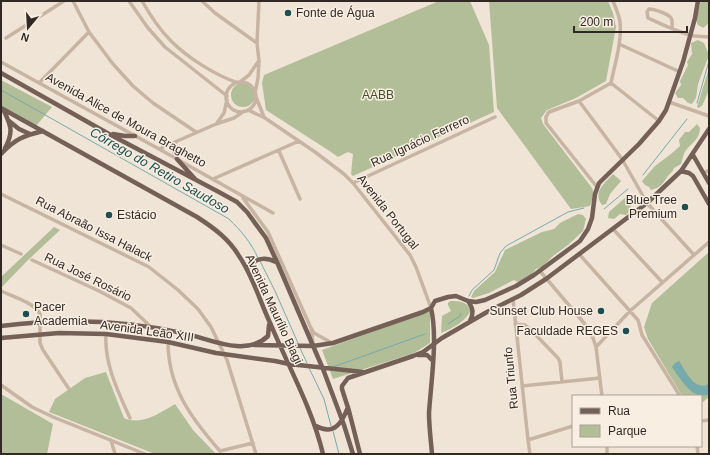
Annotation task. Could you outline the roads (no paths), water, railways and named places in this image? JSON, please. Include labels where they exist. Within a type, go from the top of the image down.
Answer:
[{"type":"main road","points":[[597,187],[659,121],[669,102],[680,72],[691,36],[698,1]]},
{"type":"main road","name":"Avenida Maurílio Biagi","points":[[1,73],[109,134],[237,202],[266,238],[323,369],[343,421],[353,454]]},
{"type":"main road","points":[[2,108],[9,121],[11,129],[10,136],[2,153]]},
{"type":"main road","name":"Avenida Maurílio Biagi","points":[[2,108],[190,213],[212,227],[233,247],[247,269],[279,345],[303,394],[316,426],[323,454]]},
{"type":"main road","points":[[9,121],[19,129],[30,134]]},
{"type":"main road","points":[[360,454],[342,389],[342,386],[348,378],[423,352],[470,321],[513,299],[546,279],[580,255],[647,203],[681,171],[709,129]]},
{"type":"main road","points":[[2,153],[17,140],[30,134],[43,131]]},
{"type":"main road","points":[[109,134],[135,136]]},
{"type":"main road","points":[[693,155],[709,183]]},
{"type":"main road","points":[[177,159],[199,183]]},
{"type":"main road","points":[[681,171],[692,174],[709,204]]},
{"type":"main road","name":"Avenida Leão XIII","points":[[1,326],[40,322],[100,322],[152,328],[240,347],[254,345],[313,346],[334,344],[423,312],[431,308],[435,301],[456,296],[468,301],[485,300],[516,286],[540,271],[585,236],[592,218],[597,187]]},
{"type":"main road","points":[[247,269],[253,263],[263,258],[277,262]]},
{"type":"main road","points":[[513,299],[512,292],[516,286]]},
{"type":"main road","points":[[293,299],[300,305]]},
{"type":"main road","points":[[468,301],[473,311],[470,321]]},
{"type":"main road","name":"Avenida Portugal","points":[[431,308],[433,316],[433,344],[429,416],[432,454]]},
{"type":"main road","points":[[254,345],[264,340],[268,336],[270,329],[269,321]]},
{"type":"main road","name":"Avenida Leão XIII","points":[[1,338],[40,334],[106,334],[168,342],[224,354],[323,369],[365,372]]},
{"type":"main road","points":[[413,356],[426,355],[432,360]]},
{"type":"main road","points":[[316,426],[325,429],[335,427],[343,421],[348,407]]},
{"type":"main road","points":[[350,442],[359,448]]},
{"type":"street","points":[[6,38],[64,1]]},
{"type":"street","points":[[73,1],[89,32],[113,64],[133,86],[153,103],[196,132]]},
{"type":"street","points":[[129,1],[148,28],[165,47],[227,97],[231,107],[235,110],[246,111]]},
{"type":"street","points":[[142,1],[155,22],[171,41],[192,58],[222,77],[250,85],[256,94],[260,109],[265,118]]},
{"type":"street","points":[[202,1],[215,13],[257,43]]},
{"type":"street","points":[[159,149],[196,132],[234,118],[254,104],[259,61],[257,43],[259,1]]},
{"type":"street","points":[[597,187],[546,123],[546,117],[549,112],[579,101],[611,82],[619,44],[620,22],[618,12],[613,1]]},
{"type":"street","points":[[672,28],[672,22],[669,16],[654,9],[649,9],[647,12],[648,18],[691,36],[709,37]]},
{"type":"street","points":[[39,83],[89,32]]},
{"type":"street","points":[[165,47],[171,41]]},
{"type":"street","points":[[619,44],[680,72]]},
{"type":"street","points":[[216,124],[224,113],[229,89],[250,75],[259,61]]},
{"type":"street","name":"Avenida Alice de Moura Braghetto","points":[[1,62],[241,195]]},
{"type":"street","points":[[611,82],[659,121]]},
{"type":"street","points":[[579,101],[622,159],[647,203],[694,255]]},
{"type":"street","points":[[669,102],[709,116]]},
{"type":"street","name":"Avenida Portugal","points":[[246,111],[265,118],[334,165],[353,183],[410,255],[416,266],[431,308]]},
{"type":"street","name":"Rua Ignácio Ferrero","points":[[353,183],[495,117]]},
{"type":"street","points":[[213,180],[299,141]]},
{"type":"street","points":[[176,142],[173,150],[177,159]]},
{"type":"street","points":[[279,151],[300,199]]},
{"type":"street","points":[[704,173],[709,170]]},
{"type":"street","points":[[1,199],[2,194]]},
{"type":"street","name":"Rua Abraão Issa Halack","points":[[2,194],[150,267],[198,309],[211,327],[227,360],[256,454]]},
{"type":"street","points":[[241,195],[273,213]]},
{"type":"street","name":"Avenida Maurílio Biagi","points":[[241,195],[268,232],[314,333],[334,344]]},
{"type":"street","points":[[613,229],[662,282]]},
{"type":"street","points":[[596,347],[630,311],[709,242]]},
{"type":"street","points":[[1,245],[21,254]]},
{"type":"street","points":[[580,255],[638,320],[642,336],[679,395]]},
{"type":"street","name":"Rua José Rosário","points":[[32,260],[99,291],[131,308],[152,328]]},
{"type":"street","points":[[540,271],[584,323],[594,338],[602,395]]},
{"type":"street","points":[[1,291],[32,305],[38,310],[40,314],[40,343],[69,389]]},
{"type":"street","name":"Rua Triunfo","points":[[513,299],[530,454]]},
{"type":"street","points":[[515,324],[526,325],[558,358],[560,362],[562,382]]},
{"type":"street","name":"Avenida Maurílio Biagi","points":[[311,328],[313,346]]},
{"type":"street","points":[[106,334],[107,352],[111,370],[130,418]]},
{"type":"street","points":[[168,342],[170,367],[181,399],[193,419],[220,451],[253,443]]},
{"type":"street","points":[[522,386],[600,378]]},
{"type":"street","points":[[1,385],[32,407],[145,454]]},
{"type":"street","points":[[528,440],[572,426]]},
{"type":"street","points":[[111,440],[116,454]]},
{"type":"water","points":[[679,361],[690,378],[698,385],[707,385],[709,381],[709,394],[703,396],[692,392],[672,367]]},
{"type":"waterway","points":[[697,103],[709,61]]},
{"type":"waterway","name":"Córrego do Retiro Saudoso","points":[[1,90],[229,219],[245,237],[258,258]]},
{"type":"waterway","points":[[643,175],[687,119]]},
{"type":"waterway","points":[[604,209],[628,189]]},
{"type":"waterway","points":[[469,296],[472,290],[494,270],[500,253],[506,246],[568,212],[584,208]]},
{"type":"waterway","name":"Córrego do Retiro Saudoso","points":[[260,261],[298,343]]},
{"type":"waterway","points":[[448,324],[460,316],[461,313]]},
{"type":"waterway","points":[[333,367],[425,334]]},
{"type":"waterway","name":"Córrego do Retiro Saudoso","points":[[300,348],[307,363]]},
{"type":"waterway","name":"Córrego do Retiro Saudoso","points":[[309,368],[324,399],[331,426]]},
{"type":"waterway","name":"Córrego do Retiro Saudoso","points":[[333,431],[339,454]]},
{"type":"place","name":"Fonte de Água","points":[[288,13]]},
{"type":"place","name":"Blue Tree Premium","points":[[685,207]]},
{"type":"place","name":"Estácio","points":[[109,215]]},
{"type":"place","name":"Sunset Club House","points":[[601,311]]},
{"type":"place","name":"Pacer Academia","points":[[26,314]]},
{"type":"place","name":"Faculdade REGES","points":[[626,331]]},
{"type":"park label","name":"AABB","points":[[378,95]]}]
